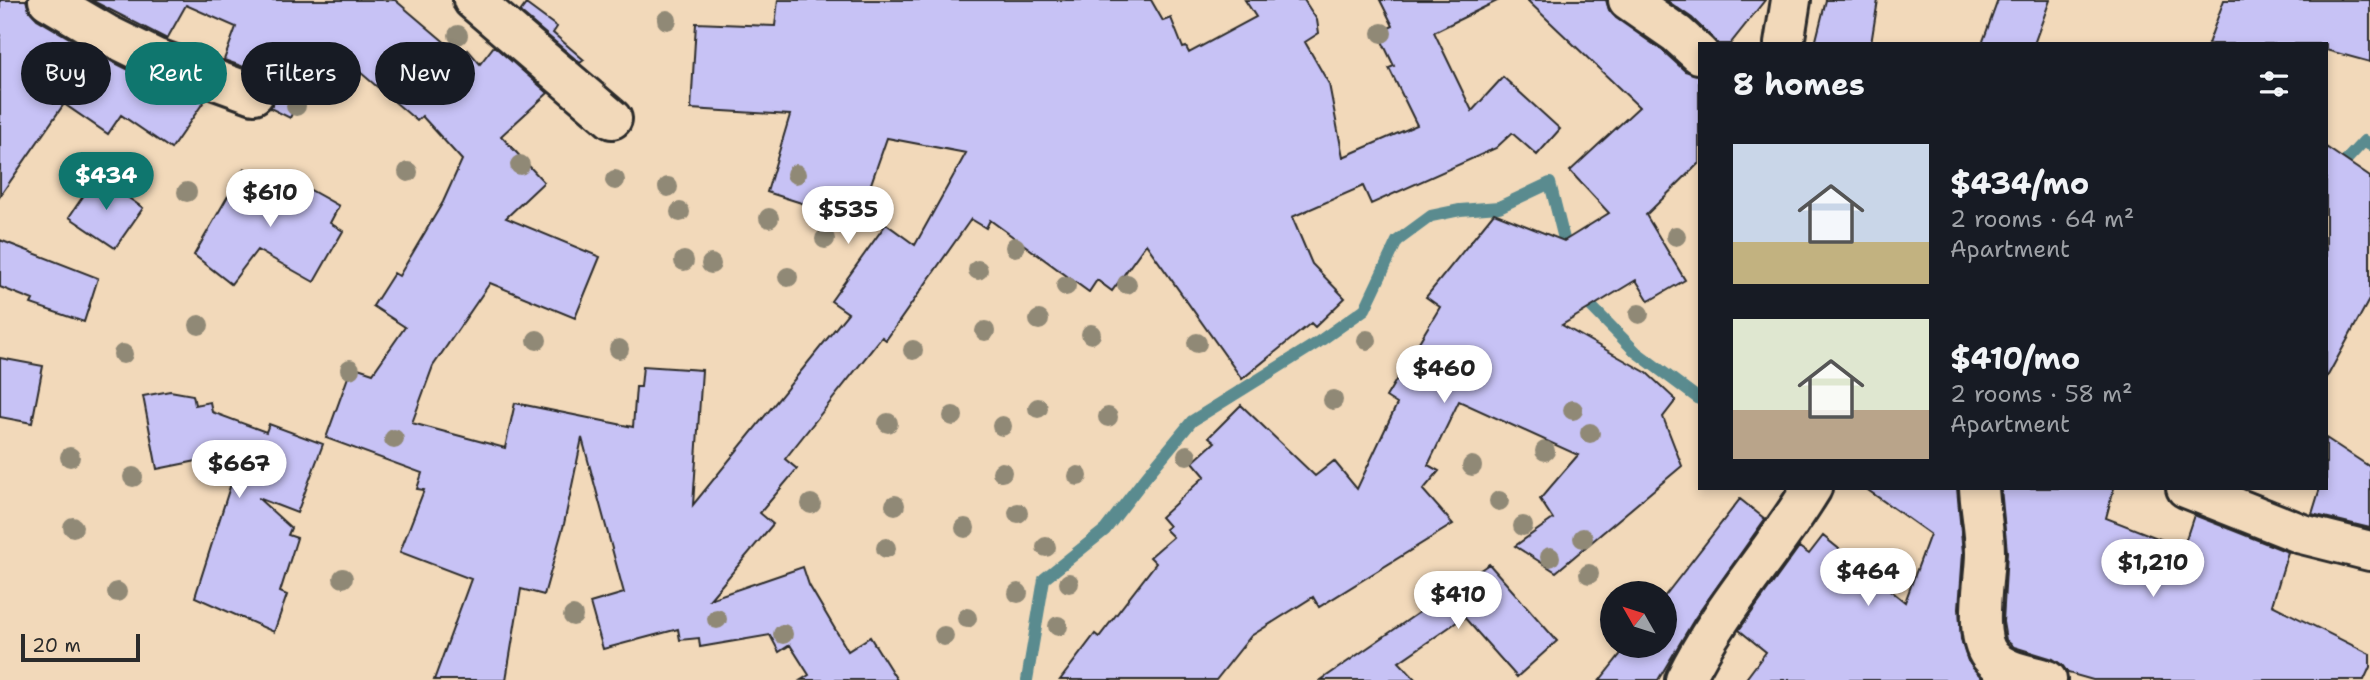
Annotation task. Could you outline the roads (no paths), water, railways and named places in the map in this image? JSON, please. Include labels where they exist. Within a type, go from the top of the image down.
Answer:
[{"type":"street","points":[[48,0],[106,34],[155,58],[241,89]]},
{"type":"street","points":[[473,0],[612,119]]},
{"type":"street","points":[[1628,0],[1677,34],[1698,53]]},
{"type":"street","points":[[1784,42],[1791,0]]},
{"type":"street","points":[[1685,680],[1694,661],[1811,490]]},
{"type":"street","points":[[1979,490],[1985,553],[1981,626],[1983,641],[1992,658],[2004,667],[2041,679]]},
{"type":"street","points":[[2191,490],[2302,534],[2370,551]]},
{"type":"waterway","points":[[2328,180],[2364,141],[2370,145]]},
{"type":"waterway","points":[[1027,680],[1044,579],[1105,530],[1192,421],[1317,343],[1365,309],[1397,241],[1431,216],[1460,210],[1499,207],[1550,183],[1568,255]]},
{"type":"waterway","points":[[1581,296],[1636,352],[1698,398]]}]
